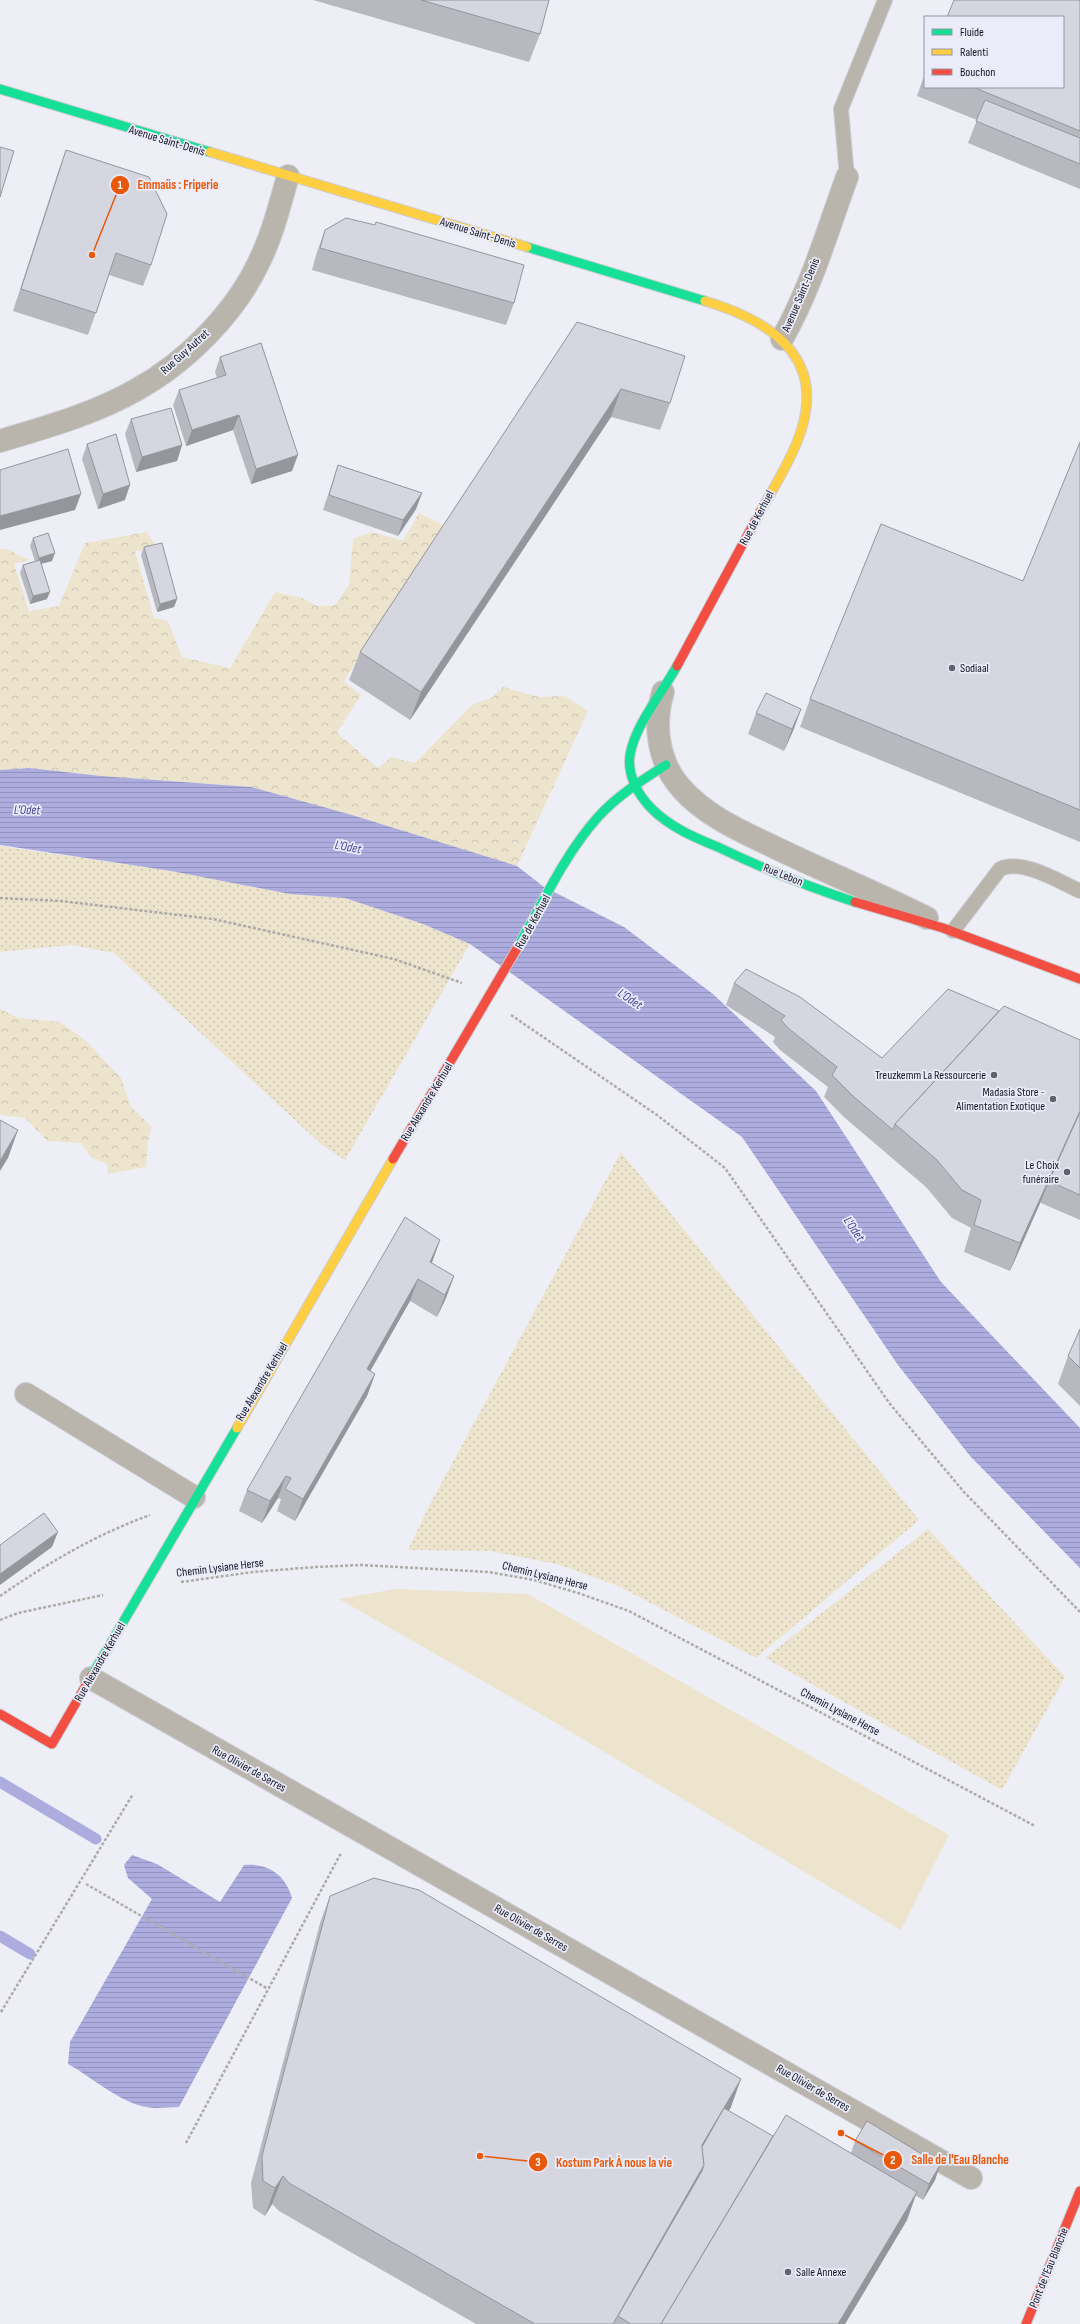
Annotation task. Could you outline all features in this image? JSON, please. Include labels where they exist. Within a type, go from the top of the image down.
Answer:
[{"type":"street","name":"Avenue Saint-Denis","points":[[0,90],[712,303],[761,322],[782,339],[796,314],[811,277],[847,177]]},
{"type":"street","name":"Rue Guy Autret","points":[[0,441],[55,424],[114,401],[137,390],[183,356],[225,314],[252,276],[270,235],[288,176]]},
{"type":"street","name":"Rue de Kerhuel","points":[[506,969],[560,874],[589,828],[611,804],[634,784],[630,775],[631,750],[636,733],[663,691],[783,470],[801,432],[807,409],[806,382],[798,360],[782,339]]},
{"type":"street","name":"Rue de Kerhuel","points":[[663,691],[658,706],[658,725],[661,751],[666,766]]},
{"type":"street","points":[[634,784],[666,766]]},
{"type":"street","name":"Rue Lebon","points":[[666,766],[680,788],[707,812],[761,840],[888,899],[952,931]]},
{"type":"street","name":"Rue Lebon","points":[[634,784],[653,810],[697,838],[818,889],[862,905],[952,931],[1080,980]]},
{"type":"street","name":"Rue Alexandre Kerhuel","points":[[0,1714],[52,1744],[144,1587],[194,1497],[506,969]]},
{"type":"street","points":[[26,1394],[194,1497]]},
{"type":"street","name":"Rue Olivier de Serres","points":[[91,1678],[971,2178]]},
{"type":"street","name":"Pont de l'Eau Blanche","points":[[1026,2324],[1080,2191]]},
{"type":"lane","points":[[847,177],[840,109],[885,0]]},
{"type":"lane","points":[[952,931],[1000,869],[1007,865],[1024,867],[1080,891]]},
{"type":"path","points":[[0,898],[61,901],[176,914],[250,927],[394,959],[451,977],[487,1000],[658,1115],[725,1168],[890,1404],[964,1492],[1080,1612]]},
{"type":"path","points":[[0,1596],[50,1561],[77,1547],[108,1532],[181,1504],[194,1497]]},
{"type":"path","name":"Chemin Lysiane Herse","points":[[0,1620],[18,1613],[82,1598],[144,1587],[253,1572],[361,1566],[489,1572],[534,1580],[578,1592],[629,1611],[1035,1826]]},
{"type":"path","points":[[1,2012],[133,1794]]},
{"type":"path","points":[[186,2143],[355,1828]]},
{"type":"path","points":[[86,1884],[268,1989]]},
{"type":"green space","points":[[419,513],[443,525],[344,681],[361,695],[337,733],[378,768],[391,757],[415,763],[472,705],[493,697],[503,687],[539,697],[565,696],[588,711],[517,866],[352,815],[251,787],[101,776],[29,768],[0,770],[0,549],[6,549],[29,560],[14,564],[29,611],[59,606],[85,543],[147,532],[159,551],[135,551],[154,618],[168,621],[182,657],[230,668],[275,592],[303,598],[317,606],[335,605],[349,585],[353,539],[372,532],[403,541]]},
{"type":"green space","points":[[0,846],[171,871],[290,894],[345,898],[423,924],[470,944],[345,1160],[322,1145],[114,953],[71,945],[0,952]]},
{"type":"green space","points":[[0,1009],[19,1018],[60,1022],[85,1040],[121,1078],[131,1107],[152,1127],[148,1141],[146,1167],[108,1174],[107,1164],[91,1157],[81,1143],[47,1141],[25,1118],[0,1115]]},
{"type":"green space","points":[[621,1152],[919,1520],[756,1658],[618,1586],[557,1564],[490,1551],[408,1550],[429,1506]]},
{"type":"green space","points":[[928,1529],[1065,1677],[1002,1790],[765,1658]]},
{"type":"green space","points":[[395,1589],[528,1594],[949,1835],[901,1930],[551,1720],[339,1599]]},
{"type":"water","name":"L'Odet","points":[[29,768],[101,776],[251,787],[352,815],[517,866],[544,887],[624,927],[713,994],[816,1091],[941,1282],[1080,1428],[1080,1568],[970,1456],[898,1365],[742,1137],[470,944],[423,924],[345,898],[290,894],[171,871],[0,845],[0,770]]},
{"type":"water","points":[[132,1855],[157,1864],[220,1902],[244,1865],[261,1866],[268,1868],[280,1876],[285,1882],[292,1898],[179,2107],[154,2108],[131,2102],[110,2091],[68,2064],[70,2042],[152,1899],[128,1878],[124,1865]]},
{"type":"building","points":[[421,0],[549,0],[540,34]]},
{"type":"building","points":[[954,0],[1080,0],[1080,131],[975,88],[1064,88],[1064,16],[947,16]]},
{"type":"building","points":[[985,100],[1080,138],[1080,164],[976,121]]},
{"type":"building","points":[[0,147],[14,151],[0,197]]},
{"type":"building","points":[[66,150],[149,177],[167,214],[151,265],[116,253],[96,313],[21,289]]},
{"type":"building","points":[[346,218],[375,225],[376,222],[524,265],[514,303],[320,248],[325,230]]},
{"type":"building","points":[[577,322],[685,356],[670,403],[621,389],[421,692],[360,652]]},
{"type":"building","points":[[261,343],[298,455],[256,469],[239,415],[192,430],[179,390],[226,375],[220,357]]},
{"type":"building","points":[[171,408],[182,445],[142,457],[131,419]]},
{"type":"building","points":[[116,434],[130,485],[103,494],[87,444]]},
{"type":"building","name":"Sodiaal","points":[[1080,442],[1080,810],[810,699],[881,524],[1023,581]]},
{"type":"building","points":[[68,449],[81,494],[0,516],[0,470]]},
{"type":"building","points":[[338,465],[422,493],[403,520],[329,495]]},
{"type":"building","points":[[48,533],[55,553],[39,558],[33,538]]},
{"type":"building","points":[[162,543],[177,599],[160,604],[144,547]]},
{"type":"building","points":[[40,560],[50,592],[33,596],[23,565]]},
{"type":"building","points":[[766,693],[801,709],[792,729],[756,713]]},
{"type":"building","points":[[746,969],[800,997],[882,1058],[948,989],[999,1011],[895,1124],[893,1130],[853,1096],[832,1075],[837,1067],[788,1028],[781,1020],[785,1016],[734,983]]},
{"type":"building","points":[[1004,1006],[1080,1040],[1080,1111],[1020,1243],[974,1225],[981,1200],[962,1190],[936,1159],[895,1124]]},
{"type":"building","points":[[1080,1112],[1080,1195],[1049,1181]]},
{"type":"building","points":[[0,1120],[18,1130],[0,1161]]},
{"type":"building","points":[[405,1217],[440,1240],[430,1262],[454,1276],[445,1295],[418,1279],[367,1369],[375,1374],[303,1499],[285,1489],[291,1478],[286,1476],[270,1501],[247,1490]]},
{"type":"building","points":[[1080,1329],[1080,1368],[1068,1356]]},
{"type":"building","points":[[44,1513],[58,1532],[0,1574],[0,1545]]},
{"type":"building","points":[[374,1878],[419,1890],[741,2079],[702,2145],[704,2165],[613,2324],[535,2324],[289,2183],[283,2176],[275,2188],[263,2181],[262,2156],[330,1896]]},
{"type":"building","points":[[724,2108],[773,2136],[661,2324],[631,2324],[618,2316],[702,2171],[704,2165],[702,2147]]},
{"type":"building","name":"Salle Annexe","points":[[786,2115],[917,2192],[838,2324],[661,2324]]},
{"type":"building","points":[[867,2121],[940,2165],[929,2184],[855,2141]]},
{"type":"waterway","points":[[0,1782],[96,1839]]},
{"type":"waterway","points":[[0,1936],[30,1954]]},
{"type":"traffic: fast","points":[[0,89],[210,152]]},
{"type":"traffic: fast","points":[[527,247],[705,301]]},
{"type":"traffic: fast","points":[[677,666],[637,732],[630,755],[630,770],[638,791],[642,797],[659,816],[693,836],[787,877],[855,902]]},
{"type":"traffic: fast","points":[[519,945],[555,879],[586,831],[613,802],[666,765]]},
{"type":"traffic: fast","points":[[92,1675],[237,1428]]},
{"type":"traffic: slow","points":[[210,152],[527,247]]},
{"type":"traffic: slow","points":[[705,301],[754,320],[774,333],[790,349],[801,367],[806,389],[805,414],[793,451],[780,478],[760,512]]},
{"type":"traffic: slow","points":[[237,1428],[393,1159]]},
{"type":"traffic: jam","points":[[677,666],[760,512]]},
{"type":"traffic: jam","points":[[855,902],[943,928],[1080,979]]},
{"type":"traffic: jam","points":[[393,1159],[519,945]]},
{"type":"traffic: jam","points":[[0,1714],[52,1744],[92,1675]]},
{"type":"traffic: jam","points":[[1026,2324],[1080,2191]]},
{"type":"place","name":"Emmaüs : Friperie","points":[[92,255]]},
{"type":"place","name":"Sodiaal","points":[[952,668]]},
{"type":"place","name":"Treuzkemm La Ressourcerie","points":[[994,1075]]},
{"type":"place","name":"Madasia Store - Alimentation Exotique","points":[[1053,1099]]},
{"type":"place","name":"Le Choix funéraire","points":[[1067,1172]]},
{"type":"place","name":"Salle de l'Eau Blanche","points":[[841,2133]]},
{"type":"place","name":"Kostum Park À nous la vie","points":[[480,2156]]},
{"type":"place","name":"Salle Annexe","points":[[788,2272]]}]
